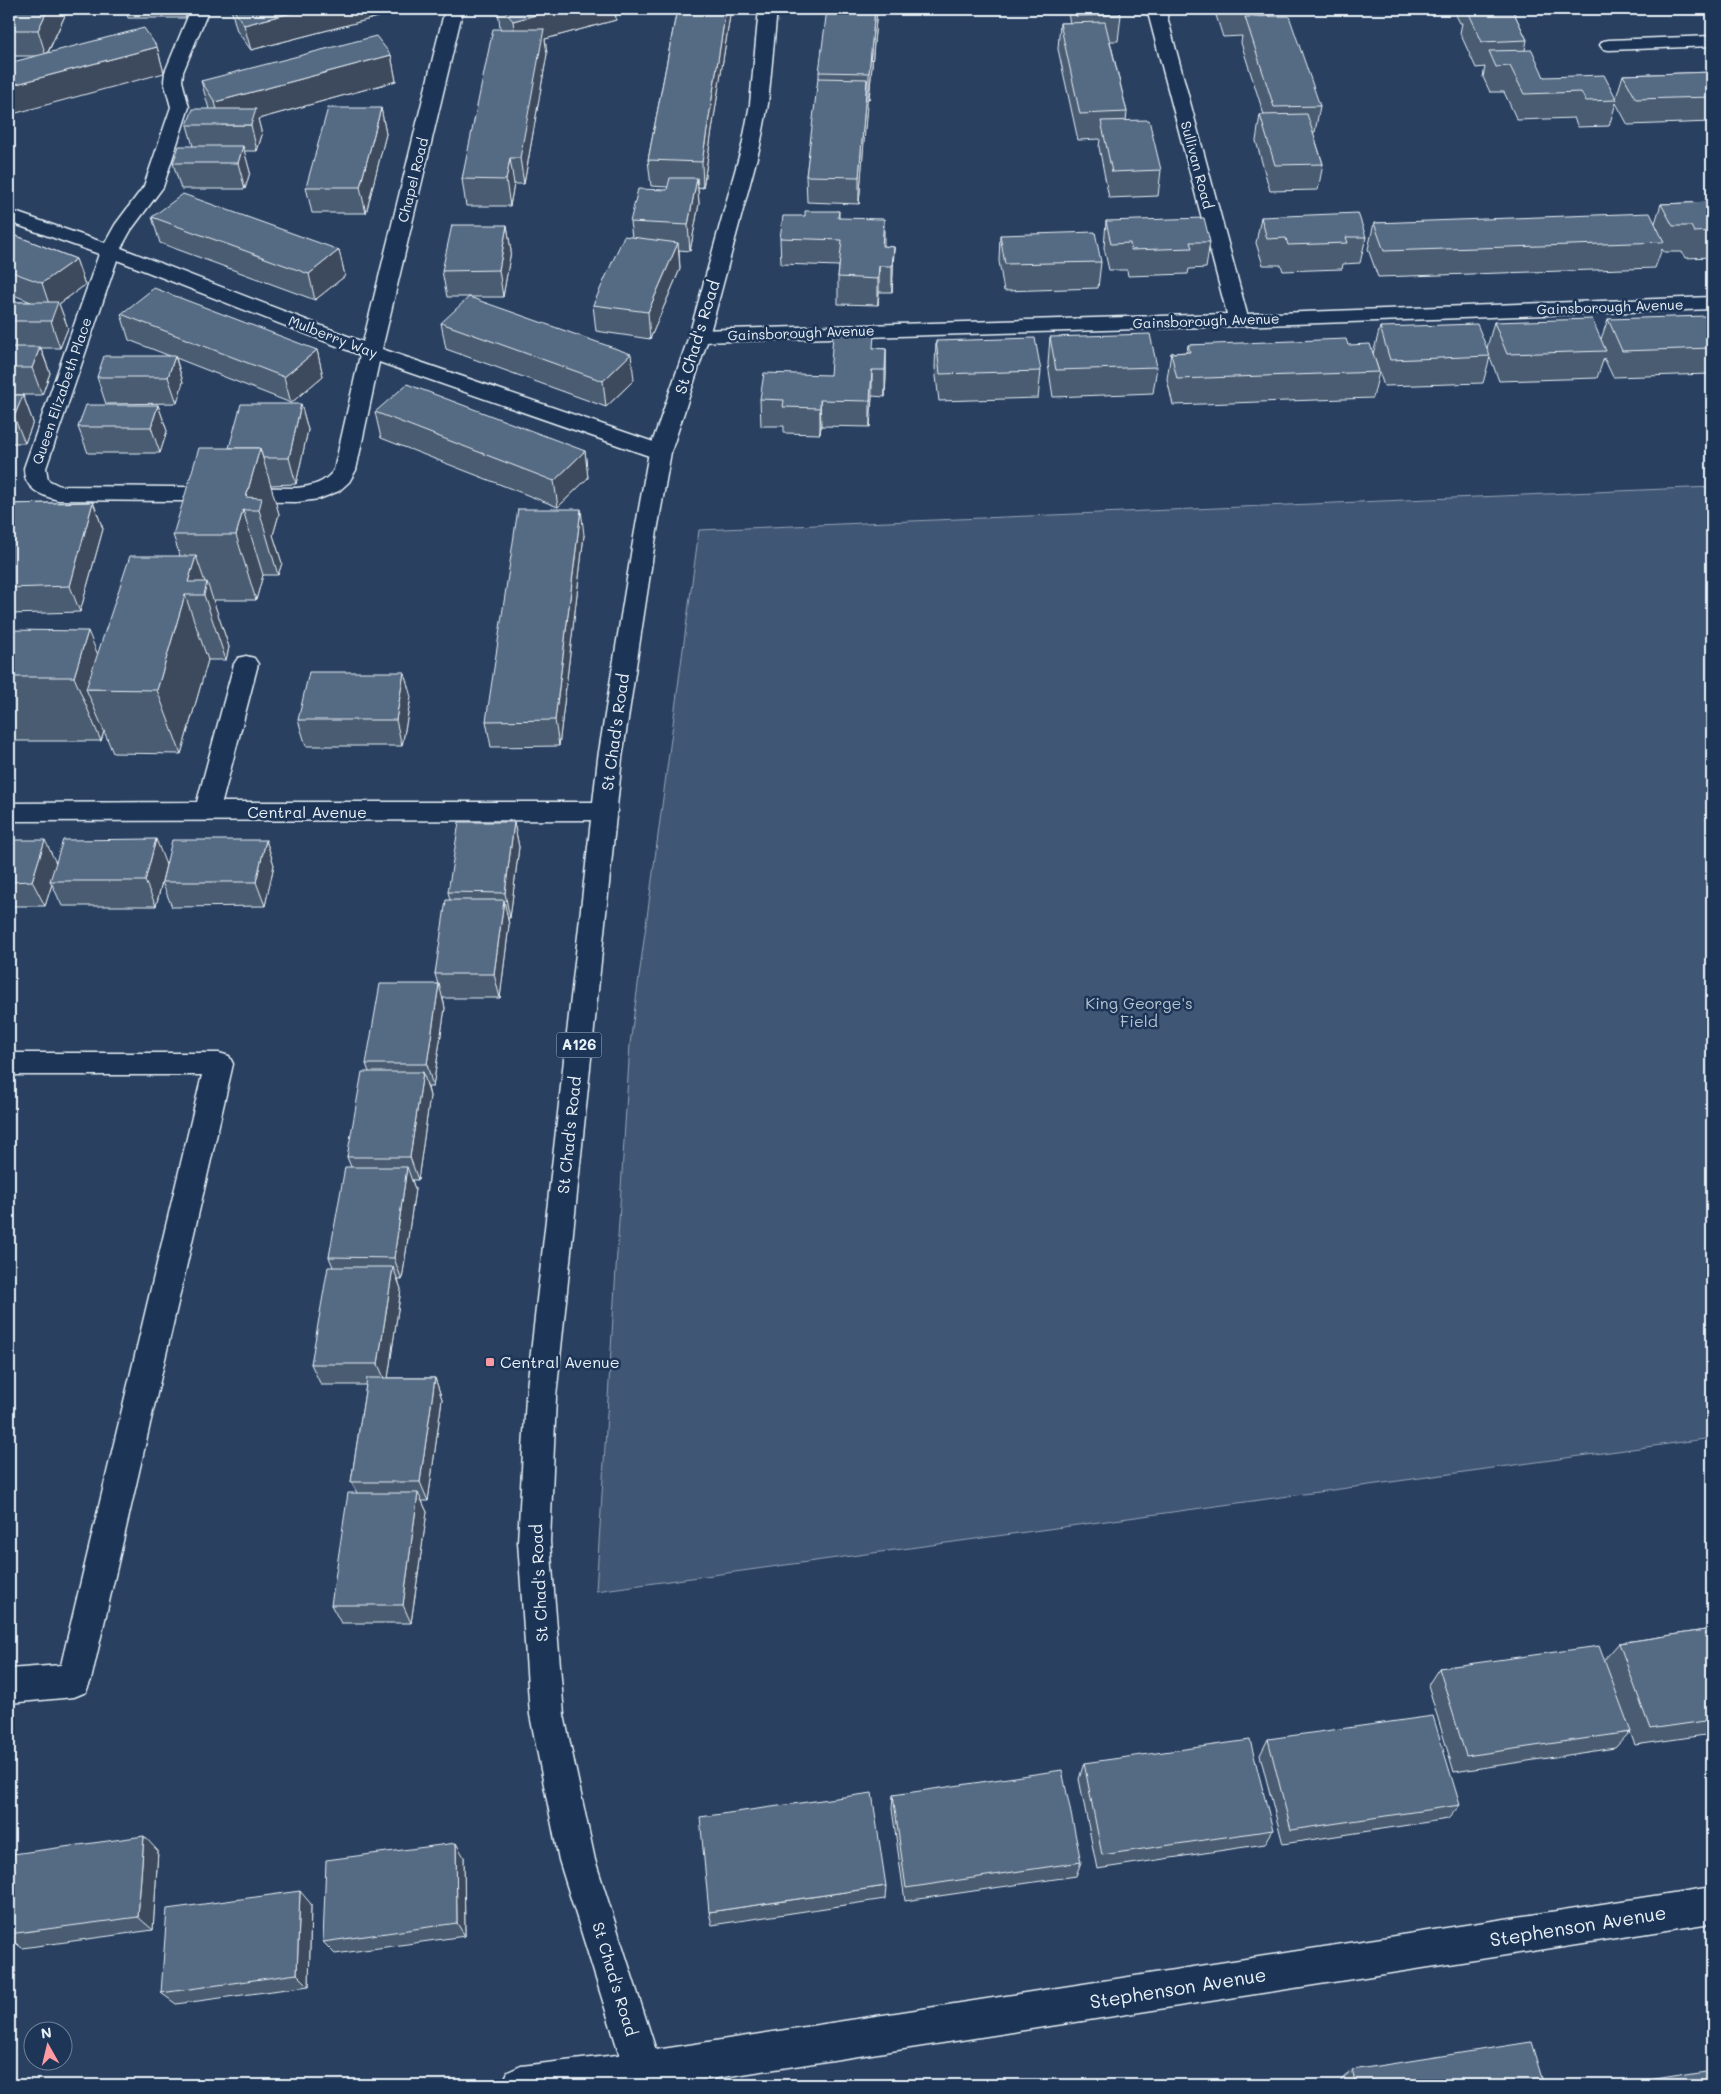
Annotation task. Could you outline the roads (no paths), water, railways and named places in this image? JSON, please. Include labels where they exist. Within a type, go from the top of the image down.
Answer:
[{"type":"street","points":[[110,252],[122,229],[153,187],[180,107],[173,81],[174,72],[200,9]]},
{"type":"street","name":"Chapel Road","points":[[371,352],[454,9]]},
{"type":"street","name":"St Chad's Road","points":[[646,2078],[577,1860],[547,1715],[534,1542],[542,1387],[610,758],[642,548],[660,452],[699,336],[751,146],[759,104],[768,9]]},
{"type":"street","name":"Sullivan Road","points":[[1156,9],[1239,320]]},
{"type":"street","points":[[1609,45],[1712,41]]},
{"type":"street","name":"Mulberry Way","points":[[9,216],[110,252],[371,352],[660,452]]},
{"type":"street","name":"Queen Elizabeth Place","points":[[110,252],[35,468],[34,477],[41,487],[58,493],[297,495],[317,493],[330,488],[340,480],[345,470],[371,352]]},
{"type":"street","name":"Gainsborough Avenue","points":[[699,336],[1239,320],[1712,303]]},
{"type":"street","points":[[207,812],[246,664]]},
{"type":"street","name":"Central Avenue","points":[[9,812],[605,810]]},
{"type":"street","points":[[9,1064],[220,1064],[74,1680],[9,1686]]},
{"type":"street","name":"Stephenson Avenue","points":[[521,2085],[646,2078],[1712,1905]]},
{"type":"place","name":"Central Avenue","points":[[490,1362]]},
{"type":"park label","name":"King George's Field","points":[[1139,1012]]}]
